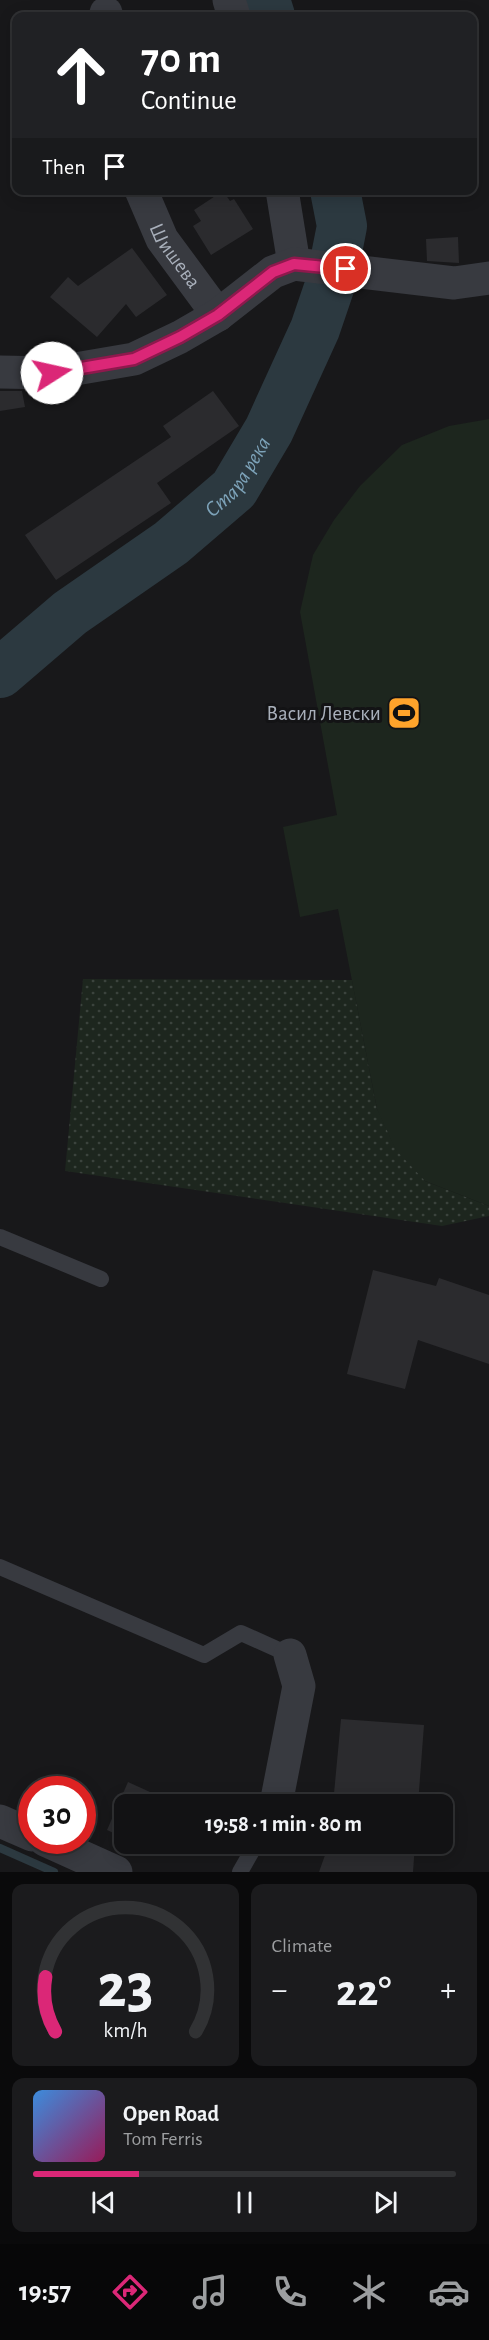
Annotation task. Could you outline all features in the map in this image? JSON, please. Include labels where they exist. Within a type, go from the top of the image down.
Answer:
[{"type":"street","name":"Шишева","points":[[143,195],[162,239],[218,315]]},
{"type":"street","points":[[283,195],[302,264]]},
{"type":"street","points":[[0,372],[52,373],[134,359],[180,337],[218,315],[273,272],[302,264],[454,283],[489,278]]},
{"type":"street","points":[[278,1794],[299,1686],[290,1655]]},
{"type":"street","points":[[0,1821],[18,1829]]},
{"type":"street","points":[[76,1854],[116,1872]]},
{"type":"lane","points":[[0,1237],[101,1279]]},
{"type":"lane","points":[[0,1567],[204,1655],[242,1633],[290,1655]]},
{"type":"lane","points":[[240,1872],[250,1854]]},
{"type":"shaded area","name":"Васил Левски","points":[[489,419],[489,1206],[425,1181],[396,1150],[377,1109],[338,909],[300,917],[283,827],[337,815],[300,612],[313,555],[334,520],[360,486],[402,445],[449,426]]},
{"type":"shaded area","points":[[83,979],[352,980],[377,1109],[425,1181],[489,1206],[489,1216],[442,1226],[65,1171]]},
{"type":"building","points":[[217,195],[226,195],[230,201],[234,199],[253,229],[211,255],[193,226],[201,221],[194,210]]},
{"type":"building","points":[[458,237],[459,263],[427,261],[426,239]]},
{"type":"building","points":[[132,248],[167,295],[136,317],[126,304],[97,337],[50,297],[68,277],[78,286]]},
{"type":"building","points":[[0,391],[22,391],[25,407],[0,411]]},
{"type":"building","points":[[213,391],[239,426],[157,483],[171,503],[56,580],[25,535],[171,437],[163,426]]},
{"type":"building","points":[[373,1270],[436,1286],[439,1278],[489,1295],[489,1364],[418,1340],[405,1389],[347,1374]]},
{"type":"building","points":[[341,1719],[424,1725],[419,1794],[334,1794]]},
{"type":"building","points":[[128,1782],[154,1794],[123,1794]]},
{"type":"building","points":[[114,1814],[114,1833],[107,1830]]},
{"type":"building","points":[[325,1854],[414,1854],[413,1872],[319,1872]]},
{"type":"waterway","name":"Стара река","points":[[265,0],[269,12]]},
{"type":"waterway","name":"Стара река","points":[[0,673],[70,613],[171,543],[234,489],[269,430],[315,329],[331,282],[342,226],[336,195]]},
{"type":"waterway","points":[[0,1848],[54,1872]]},
{"type":"place","name":"Васил Левски","points":[[404,713]]},
{"type":"route","points":[[52,373],[134,359],[180,337],[218,315],[273,272],[294,264],[346,269]]}]
